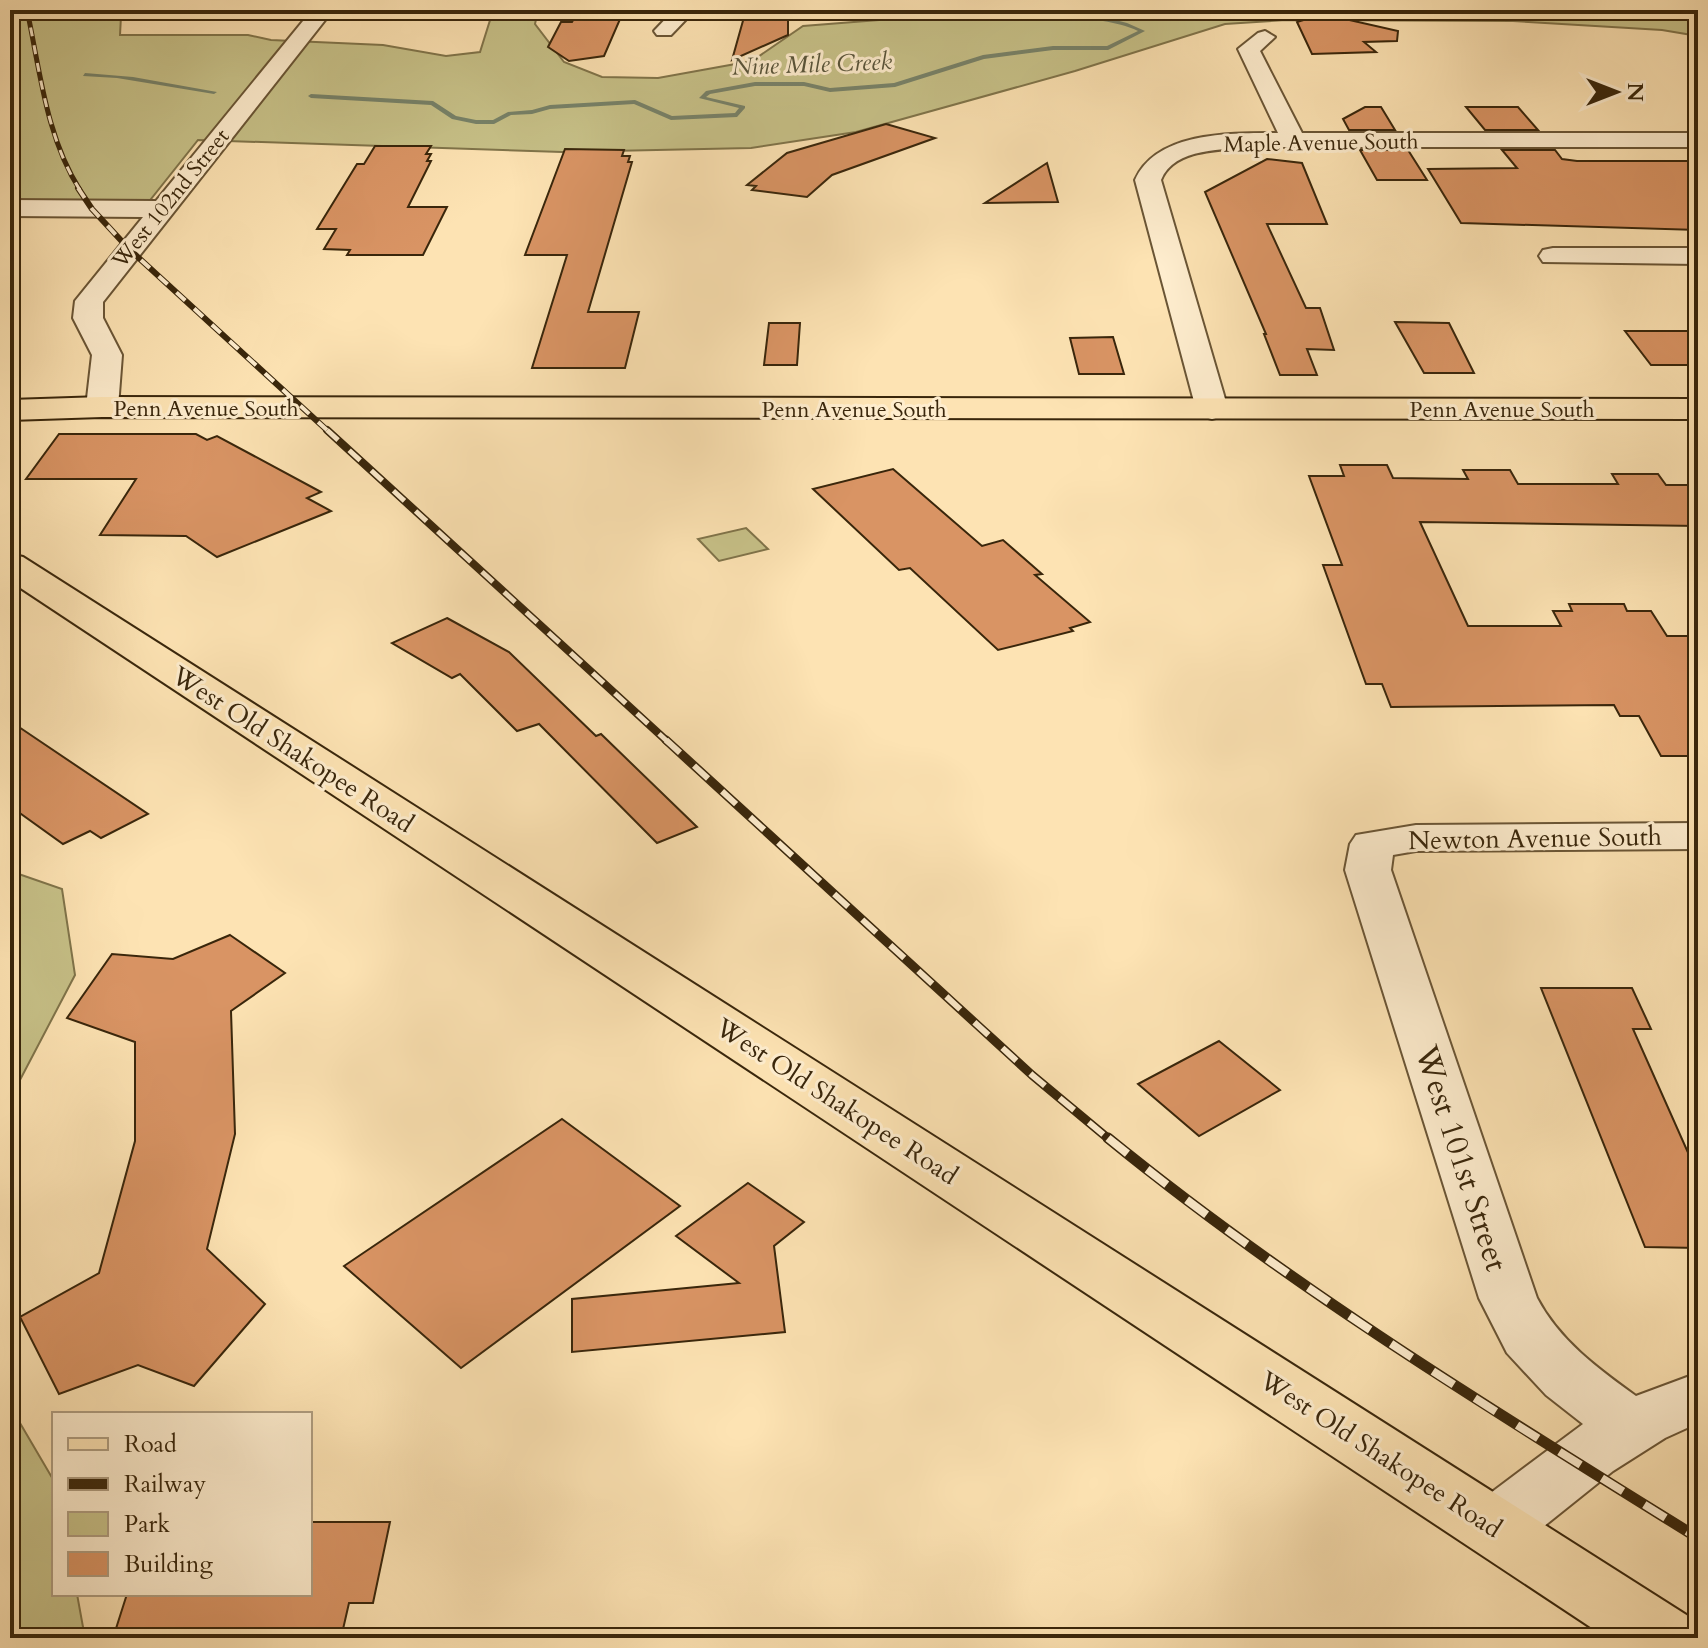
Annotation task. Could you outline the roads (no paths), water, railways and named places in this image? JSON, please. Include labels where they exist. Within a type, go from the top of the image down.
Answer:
[{"type":"main road","name":"Penn Avenue South","points":[[10,410],[102,407],[1698,409]]},
{"type":"main road","name":"West Old Shakopee Road","points":[[10,565],[1664,1638]]},
{"type":"street","name":"West 102nd Street","points":[[102,407],[107,355],[88,318],[89,301],[323,10]]},
{"type":"street","points":[[664,31],[685,10]]},
{"type":"street","points":[[1265,37],[1249,49],[1293,139]]},
{"type":"street","name":"Maple Avenue South","points":[[1212,409],[1148,180],[1150,170],[1175,153],[1197,147],[1293,139],[1698,140]]},
{"type":"street","points":[[10,208],[164,209]]},
{"type":"street","points":[[1553,256],[1698,256]]},
{"type":"street","name":"Newton Avenue South","points":[[1372,844],[1416,838],[1698,836]]},
{"type":"street","name":"West 101st Street","points":[[1372,844],[1368,870],[1508,1298],[1528,1337],[1567,1378],[1632,1427]]},
{"type":"street","points":[[1495,1527],[1577,1464],[1632,1427],[1679,1403],[1698,1398]]},
{"type":"waterway","name":"Nine Mile Creek","points":[[311,96],[433,103],[454,118],[476,122],[494,122],[510,113],[550,107],[635,102],[671,118],[737,115],[743,107],[702,98],[708,92],[755,84],[804,84],[830,90],[895,85],[983,57],[1053,48],[1108,48],[1142,31],[1072,10]]},
{"type":"waterway","name":"Nine Mile Creek","points":[[1686,10],[1698,15]]},
{"type":"waterway","name":"Nine Mile Creek","points":[[85,75],[214,92]]},
{"type":"railway","points":[[27,10],[52,126],[68,170],[80,190]]},
{"type":"railway","points":[[78,188],[92,209],[129,249],[329,432]]},
{"type":"railway","points":[[327,430],[668,742]]},
{"type":"railway","points":[[666,740],[1032,1075],[1110,1140]]},
{"type":"railway","points":[[1108,1138],[1323,1298],[1698,1538]]}]
